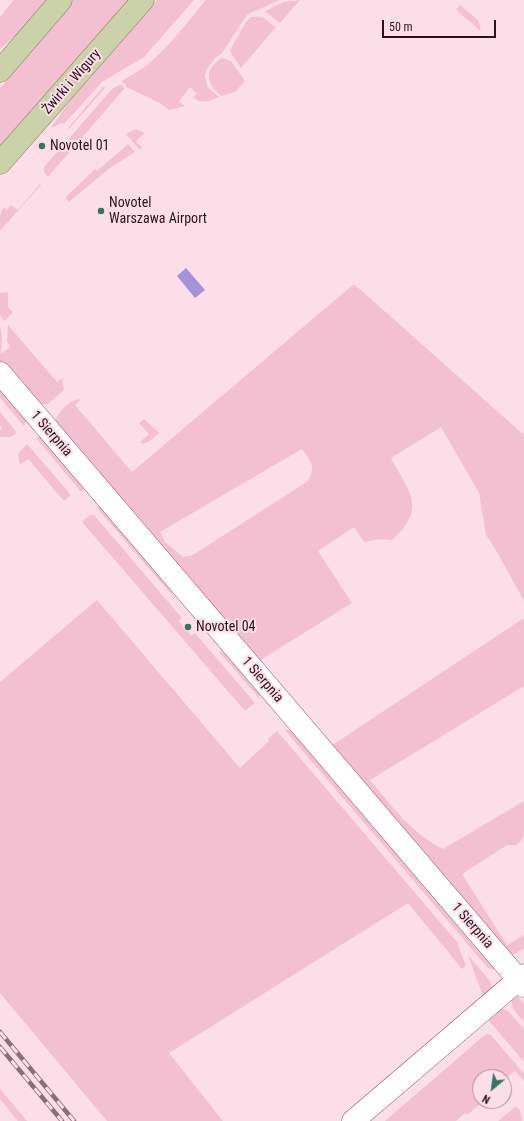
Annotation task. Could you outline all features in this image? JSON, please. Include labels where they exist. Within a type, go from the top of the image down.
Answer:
[{"type":"main road","points":[[0,71],[61,0]]},
{"type":"main road","name":"Żwirki i Wigury","points":[[0,163],[143,0]]},
{"type":"street","name":"1 Sierpnia","points":[[0,373],[522,981]]},
{"type":"street","points":[[353,1121],[460,1030],[522,981]]},
{"type":"shaded area","points":[[14,0],[48,0],[21,31],[0,49],[0,17]]},
{"type":"shaded area","points":[[73,0],[132,0],[0,148],[0,89]]},
{"type":"shaded area","points":[[157,0],[194,0],[144,57],[102,82],[64,124],[62,123],[51,128],[69,102]]},
{"type":"shaded area","points":[[206,0],[279,0],[247,15],[222,53],[215,58],[207,69],[205,75],[208,88],[219,97],[208,101],[199,101],[193,97],[197,93],[190,87],[179,101],[185,106],[169,110],[160,103],[126,87],[126,84],[122,82],[123,80],[136,73],[158,55],[178,34]]},
{"type":"shaded area","points":[[300,0],[280,23],[265,11],[284,2]]},
{"type":"shaded area","points":[[460,5],[478,20],[481,31],[456,10]]},
{"type":"shaded area","points":[[251,17],[262,17],[276,27],[241,68],[230,50],[246,22]]},
{"type":"shaded area","points":[[222,58],[231,61],[245,81],[235,92],[222,96],[210,82],[209,72],[216,62]]},
{"type":"shaded area","points":[[120,85],[125,88],[48,177],[44,172],[44,167],[113,88]]},
{"type":"shaded area","points":[[104,86],[105,88],[69,129],[68,128]]},
{"type":"shaded area","points":[[136,129],[145,133],[136,141],[142,148],[140,150],[126,134]]},
{"type":"shaded area","points":[[128,144],[135,152],[110,168],[69,202],[65,198],[95,169],[97,171]]},
{"type":"shaded area","points":[[40,184],[41,185],[0,231],[0,215],[4,207],[7,210],[11,205],[18,210]]},
{"type":"shaded area","points":[[186,268],[205,290],[195,298],[177,276]]},
{"type":"shaded area","points":[[354,284],[524,435],[524,601],[486,535],[479,493],[441,427],[391,458],[409,490],[412,500],[410,518],[403,529],[392,540],[380,539],[364,542],[354,527],[318,551],[352,603],[259,661],[55,425],[60,412],[68,404],[81,399],[75,405],[132,472]],"holes":[[[302,449],[310,461],[312,468],[308,481],[193,555],[183,557],[165,542],[160,532]]]},
{"type":"shaded area","points":[[8,292],[8,307],[13,313],[4,321],[0,315],[0,293]]},
{"type":"shaded area","points":[[0,325],[2,338],[1,354],[10,347],[7,341],[8,325],[57,382],[62,378],[64,390],[48,404],[37,404],[0,361]]},
{"type":"shaded area","points":[[0,387],[27,420],[24,426],[0,398]]},
{"type":"shaded area","points":[[0,412],[17,433],[10,437],[0,437],[0,430],[2,428],[0,425]]},
{"type":"shaded area","points":[[144,419],[159,433],[150,441],[142,444],[140,442],[149,434],[139,423]]},
{"type":"shaded area","points":[[41,436],[84,486],[82,493],[36,438]]},
{"type":"shaded area","points":[[27,444],[71,495],[64,501],[28,459],[20,465],[18,454]]},
{"type":"shaded area","points":[[96,507],[102,508],[161,576],[177,601]]},
{"type":"shaded area","points":[[90,515],[94,515],[182,618],[179,621],[191,636],[195,633],[255,703],[245,711],[82,522]]},
{"type":"shaded area","points":[[97,600],[240,768],[269,741],[268,739],[277,731],[457,942],[466,966],[462,969],[408,903],[169,1053],[223,1121],[107,1121],[0,993],[0,682]]},
{"type":"shaded area","points":[[524,618],[524,686],[370,780],[403,819],[421,835],[443,849],[524,801],[524,835],[521,841],[516,845],[507,845],[462,874],[507,945],[524,935],[524,948],[511,956],[331,746]]},
{"type":"shaded area","points":[[221,651],[233,660],[260,693],[260,699],[219,652]]},
{"type":"shaded area","points":[[284,729],[294,732],[496,968],[493,970],[488,968]]},
{"type":"shaded area","points":[[468,955],[490,981],[493,991],[484,999]]},
{"type":"shaded area","points":[[517,995],[524,1004],[524,1022],[513,1009],[511,999]]},
{"type":"shaded area","points":[[501,1008],[508,1011],[524,1029],[524,1062],[490,1022],[489,1019]]},
{"type":"shaded area","points":[[486,1034],[491,1035],[524,1074],[524,1081],[515,1071],[512,1073],[512,1069],[472,1069],[472,1109],[474,1109],[467,1115],[465,1113],[456,1121],[385,1121]]},
{"type":"shaded area","points":[[0,1089],[27,1121],[18,1121],[0,1099]]},
{"type":"shaded area","points":[[516,1106],[520,1111],[522,1121],[498,1121]]},
{"type":"railway","points":[[0,1032],[74,1121]]},
{"type":"railway","points":[[0,1047],[62,1121]]},
{"type":"place","name":"Novotel 01","points":[[42,146]]},
{"type":"place","name":"Novotel Warszawa Airport","points":[[101,211]]},
{"type":"place","name":"Novotel 04","points":[[188,627]]}]
